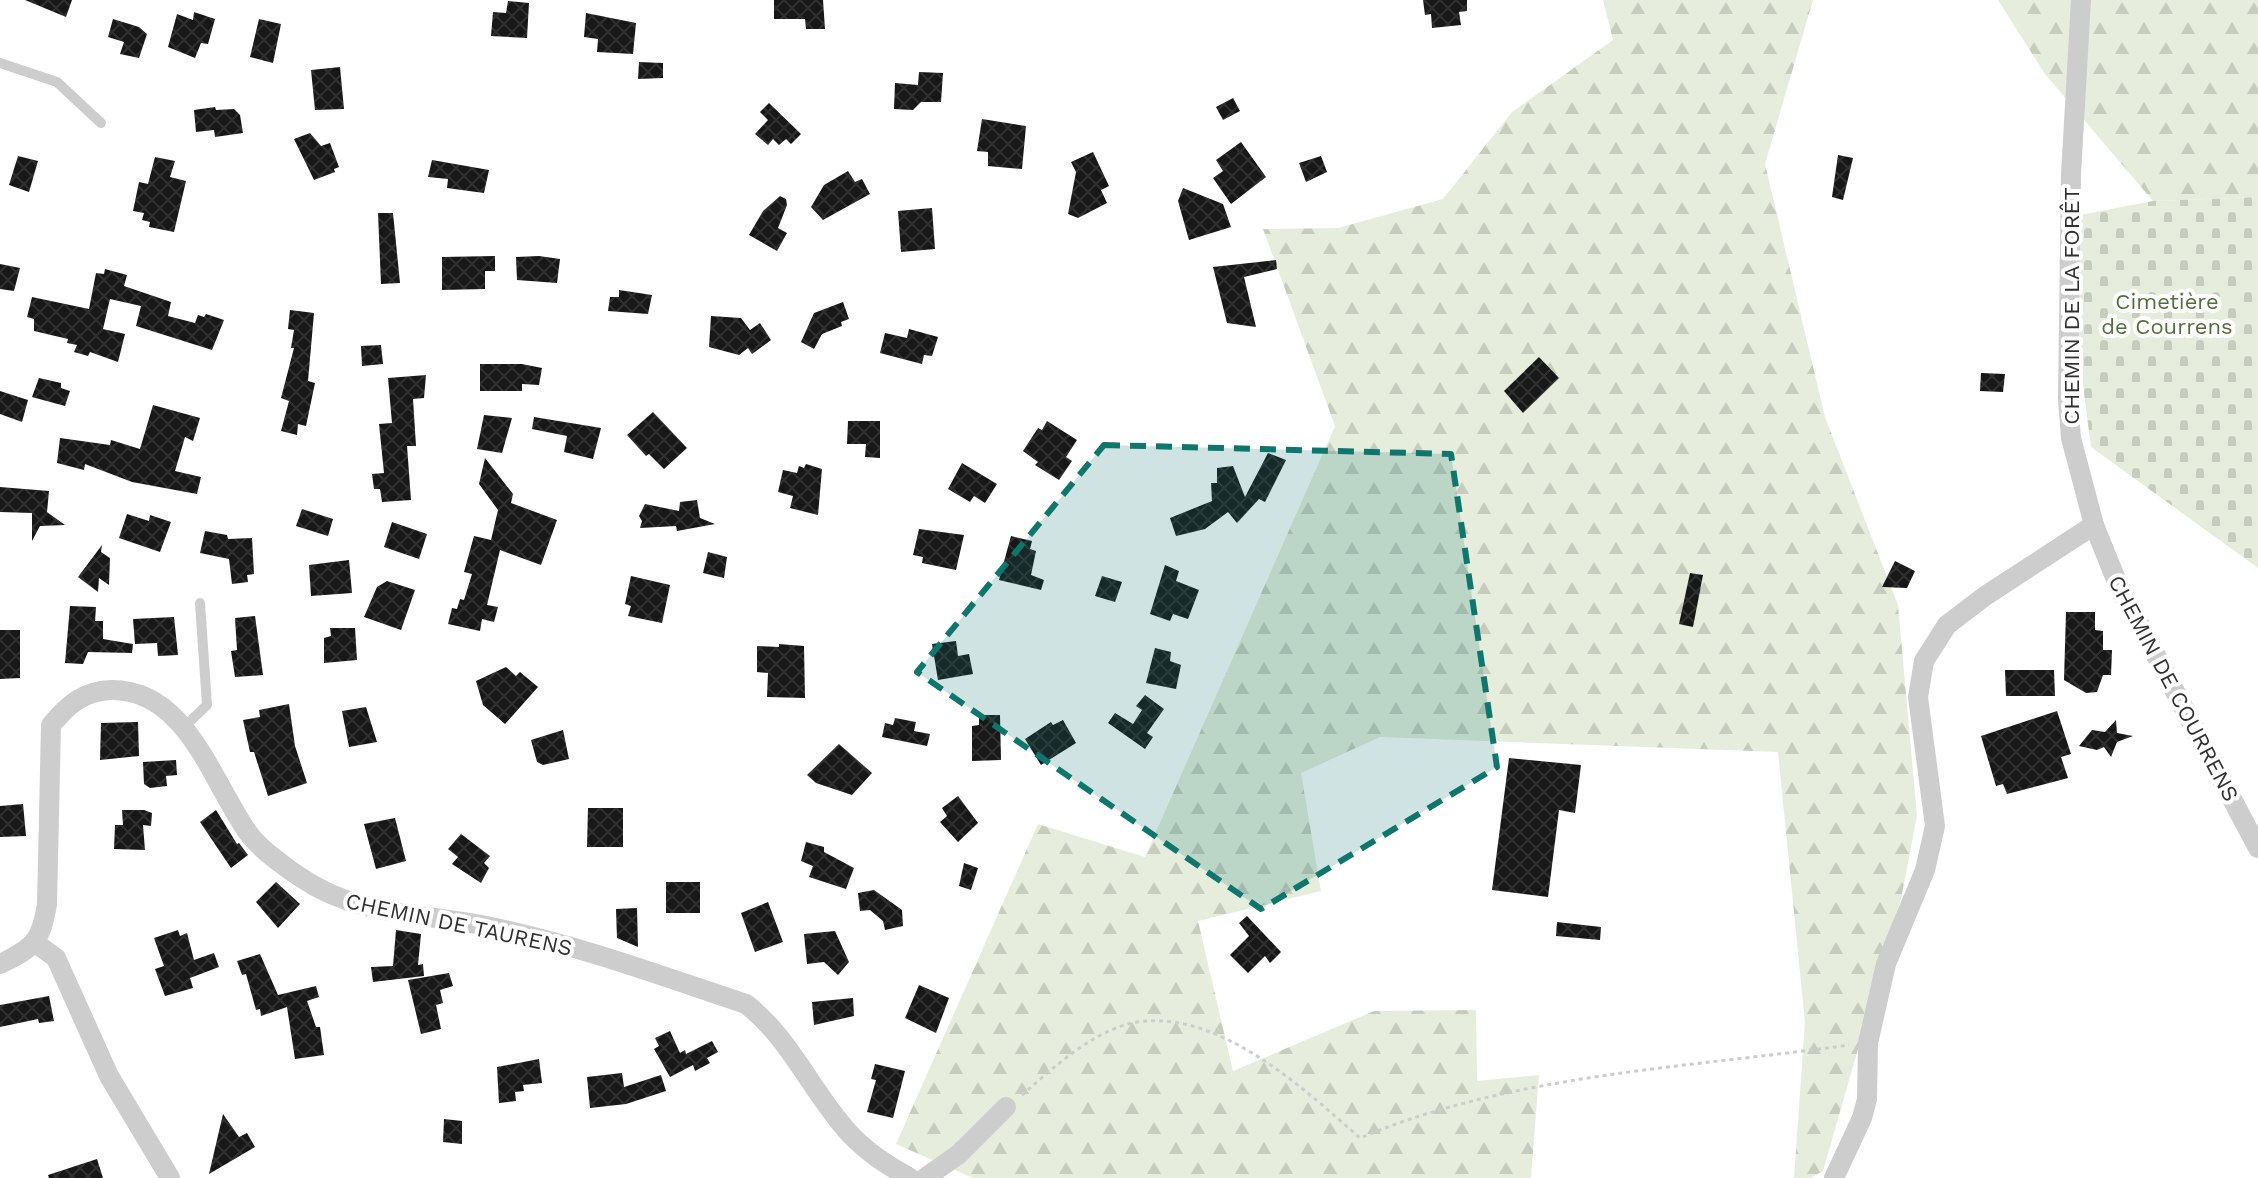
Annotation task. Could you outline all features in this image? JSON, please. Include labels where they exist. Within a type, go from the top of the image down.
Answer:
[{"type":"street","name":"CHEMIN DE LA FORÊT","points":[[2081,0],[2071,174],[2068,399],[2071,438],[2094,525]]},
{"type":"street","name":"CHEMIN DE COURRENS","points":[[2094,525],[2117,582],[2258,848]]},
{"type":"street","points":[[1834,1178],[1862,1118],[1867,1099],[1868,1043],[1886,964],[1925,870],[1935,826],[1918,697],[1924,661],[1947,625],[1985,596],[2094,525]]},
{"type":"street","name":"CHEMIN DE TAURENS","points":[[34,942],[43,933],[47,904],[51,725],[69,703],[98,690],[131,690],[158,703],[183,728],[251,837],[308,882],[343,901],[400,915],[505,930],[566,946],[746,1004],[766,1019],[848,1132],[875,1158],[910,1178]]},
{"type":"street","points":[[0,964],[27,951],[34,942],[56,958],[109,1076],[170,1178]]},
{"type":"street","points":[[925,1178],[959,1154],[1006,1107]]},
{"type":"lane","points":[[0,63],[57,82],[101,123]]},
{"type":"lane","points":[[183,728],[207,705],[200,603]]},
{"type":"path","points":[[1006,1107],[1095,1039],[1128,1024],[1164,1021],[1199,1028],[1239,1044],[1360,1138],[1410,1117],[1510,1092],[1868,1043]]},
{"type":"highlighted area","points":[[1104,445],[1451,454],[1497,767],[1261,909],[917,672]]},
{"type":"green space","points":[[1603,0],[1813,0],[1765,164],[1825,417],[1898,605],[1917,816],[1901,899],[1823,1171],[1811,1178],[1794,1178],[1805,1022],[1778,752],[1380,737],[1301,773],[1321,891],[1198,921],[1233,1071],[1374,1011],[1476,1010],[1477,1081],[1539,1075],[1531,1178],[973,1178],[896,1144],[1038,824],[1145,857],[1335,426],[1263,229],[1338,228],[1443,199],[1512,112],[1613,40]]},
{"type":"green space","points":[[1998,0],[2258,0],[2258,197],[2153,201],[2045,74]]},
{"type":"green space","name":"Cimetière de Courrens","points":[[2258,197],[2258,568],[2091,447],[2075,324],[2075,216],[2153,201]]},
{"type":"building","points":[[25,0],[72,0],[66,17]]},
{"type":"building","points":[[774,0],[823,0],[825,29],[806,29],[805,19],[774,19]]},
{"type":"building","points":[[1423,0],[1467,0],[1467,11],[1459,12],[1461,25],[1432,28],[1431,14],[1425,15]]},
{"type":"building","points":[[508,1],[529,3],[527,38],[491,36],[493,12],[506,13]]},
{"type":"building","points":[[194,12],[215,19],[208,44],[201,43],[195,58],[168,47],[177,14],[193,20]]},
{"type":"building","points":[[586,13],[636,23],[633,54],[597,52],[598,39],[584,37]]},
{"type":"building","points":[[113,19],[139,27],[147,34],[139,58],[120,54],[124,42],[108,37]]},
{"type":"building","points":[[259,19],[281,24],[273,63],[250,57]]},
{"type":"building","points":[[639,62],[663,63],[663,78],[638,79]]},
{"type":"building","points":[[340,67],[344,109],[315,110],[311,70]]},
{"type":"building","points":[[919,72],[943,73],[941,102],[921,102],[913,110],[894,109],[895,83],[918,85]]},
{"type":"building","points":[[1233,98],[1240,111],[1223,120],[1216,107]]},
{"type":"building","points":[[769,103],[801,134],[791,144],[786,139],[779,145],[773,139],[768,145],[755,134],[768,120],[760,112]]},
{"type":"building","points":[[215,107],[216,110],[234,109],[240,115],[243,133],[215,137],[214,130],[196,132],[194,110]]},
{"type":"building","points":[[982,119],[1026,126],[1022,169],[988,166],[988,152],[977,151]]},
{"type":"building","points":[[310,133],[321,146],[330,143],[339,167],[334,169],[335,172],[314,180],[294,139]]},
{"type":"building","points":[[1241,142],[1266,177],[1231,204],[1213,178],[1223,171],[1216,160]]},
{"type":"building","points":[[1093,152],[1109,186],[1101,190],[1107,203],[1078,218],[1068,214],[1076,172],[1071,162]]},
{"type":"building","points":[[1838,155],[1853,158],[1843,200],[1832,197]]},
{"type":"building","points":[[18,156],[38,161],[29,192],[9,185]]},
{"type":"building","points":[[1321,156],[1327,172],[1306,182],[1299,163]]},
{"type":"building","points":[[155,157],[175,161],[170,177],[186,181],[174,232],[149,227],[150,222],[142,220],[144,213],[133,211],[139,182],[148,184]]},
{"type":"building","points":[[432,160],[489,170],[484,193],[447,188],[448,179],[428,177]]},
{"type":"building","points":[[848,171],[855,182],[862,179],[870,194],[823,220],[811,207],[824,185]]},
{"type":"building","points":[[1183,188],[1223,204],[1231,227],[1189,240],[1178,201]]},
{"type":"building","points":[[780,196],[786,199],[787,205],[778,228],[787,233],[777,251],[749,235],[763,211]]},
{"type":"building","points":[[932,208],[935,249],[901,252],[898,211]]},
{"type":"building","points":[[378,213],[393,213],[400,283],[381,284]]},
{"type":"building","points":[[495,256],[495,271],[485,271],[485,289],[442,290],[442,257]]},
{"type":"building","points":[[516,257],[560,259],[557,283],[517,280]]},
{"type":"building","points":[[1276,260],[1277,269],[1244,277],[1256,327],[1227,323],[1213,267]]},
{"type":"building","points":[[0,264],[20,268],[14,291],[0,289]]},
{"type":"building","points":[[105,269],[127,275],[124,286],[171,302],[168,316],[195,323],[198,315],[204,317],[206,314],[224,320],[212,350],[136,326],[141,306],[110,299],[103,329],[125,334],[118,362],[90,352],[88,356],[74,352],[77,345],[67,343],[68,339],[34,331],[34,319],[27,317],[32,297],[89,309],[96,273],[104,274]]},
{"type":"building","points":[[619,290],[652,295],[648,314],[608,311],[610,297],[619,297]]},
{"type":"building","points":[[843,302],[849,319],[841,322],[842,326],[822,334],[814,349],[801,342],[814,313]]},
{"type":"building","points":[[290,310],[314,313],[308,381],[315,383],[306,426],[298,424],[297,435],[281,431],[289,401],[281,398],[294,348],[291,348],[294,330],[288,329]]},
{"type":"building","points":[[711,316],[741,318],[750,330],[760,323],[771,340],[752,354],[748,348],[739,355],[709,347]]},
{"type":"building","points":[[909,329],[938,337],[932,356],[924,355],[922,364],[880,353],[885,333],[907,338]]},
{"type":"building","points":[[381,345],[383,364],[362,366],[361,346]]},
{"type":"building","points":[[1539,357],[1559,378],[1523,413],[1504,391]]},
{"type":"building","points":[[480,364],[522,364],[542,368],[539,385],[522,384],[522,391],[480,391]]},
{"type":"building","points":[[1981,373],[2005,374],[2003,392],[1980,391]]},
{"type":"building","points":[[426,375],[424,398],[413,399],[416,446],[407,446],[411,500],[382,502],[380,489],[374,489],[372,474],[384,473],[379,424],[392,423],[388,378]]},
{"type":"building","points":[[39,378],[61,383],[61,388],[70,391],[65,406],[32,397]]},
{"type":"building","points":[[0,391],[28,400],[22,422],[0,414]]},
{"type":"building","points":[[153,405],[200,418],[193,441],[185,437],[175,471],[201,477],[197,494],[132,482],[85,464],[84,470],[57,463],[60,438],[110,445],[111,440],[140,449]]},
{"type":"building","points":[[653,412],[687,448],[664,469],[649,454],[646,456],[627,435]]},
{"type":"building","points":[[484,415],[512,418],[502,453],[477,449]]},
{"type":"building","points":[[534,417],[601,428],[593,459],[564,452],[567,436],[532,429]]},
{"type":"building","points":[[848,421],[880,421],[880,458],[865,457],[866,444],[847,444]]},
{"type":"building","points":[[1047,421],[1077,440],[1066,457],[1072,461],[1059,480],[1035,465],[1038,462],[1023,451],[1038,428],[1042,430]]},
{"type":"building","points":[[1268,453],[1286,460],[1265,502],[1259,499],[1237,523],[1228,512],[1205,529],[1176,536],[1170,518],[1212,501],[1211,483],[1217,483],[1217,468],[1233,466],[1245,497]]},
{"type":"building","points":[[485,458],[513,494],[511,503],[557,520],[541,565],[500,550],[487,605],[498,607],[494,622],[482,619],[480,631],[448,624],[452,608],[457,609],[460,599],[464,600],[472,574],[464,572],[474,536],[491,540],[498,510],[479,484]]},
{"type":"building","points":[[962,463],[997,484],[985,503],[974,496],[970,502],[948,489]]},
{"type":"building","points":[[806,464],[822,469],[818,515],[790,508],[793,496],[778,492],[783,470],[797,473],[799,466],[804,468]]},
{"type":"building","points":[[0,487],[49,491],[47,512],[65,525],[40,526],[32,541],[32,513],[0,512]]},
{"type":"building","points":[[697,500],[700,518],[715,524],[677,531],[676,526],[640,528],[642,521],[639,516],[645,504],[679,511],[680,502]]},
{"type":"building","points":[[302,509],[333,519],[328,536],[296,526]]},
{"type":"building","points":[[127,514],[149,521],[150,515],[171,522],[160,552],[119,538]]},
{"type":"building","points":[[392,522],[427,534],[419,559],[384,547]]},
{"type":"building","points":[[919,529],[964,535],[956,570],[922,563],[923,557],[913,555]]},
{"type":"building","points":[[205,531],[227,535],[228,539],[252,538],[254,574],[247,575],[248,582],[232,584],[229,559],[200,553]]},
{"type":"building","points":[[1011,536],[1032,541],[1030,549],[1036,551],[1031,575],[1044,580],[1041,590],[999,580]]},
{"type":"building","points":[[102,545],[101,552],[110,558],[109,585],[99,578],[98,592],[78,577]]},
{"type":"building","points":[[708,552],[727,557],[724,578],[703,573]]},
{"type":"building","points":[[349,560],[352,593],[311,596],[309,565]]},
{"type":"building","points":[[1895,561],[1915,571],[1907,588],[1882,587]]},
{"type":"building","points":[[1165,565],[1179,571],[1176,581],[1199,590],[1188,619],[1173,614],[1170,621],[1150,614]]},
{"type":"building","points":[[1690,573],[1703,575],[1693,627],[1679,624]]},
{"type":"building","points":[[631,576],[670,585],[662,623],[628,616],[631,606],[625,604]]},
{"type":"building","points":[[1102,576],[1122,582],[1115,602],[1095,596]]},
{"type":"building","points":[[387,581],[415,590],[401,630],[364,617],[377,587]]},
{"type":"building","points":[[70,606],[96,607],[95,621],[103,621],[103,639],[133,644],[132,653],[88,652],[83,664],[65,663]]},
{"type":"building","points":[[2066,612],[2095,612],[2095,630],[2103,631],[2103,650],[2112,650],[2111,675],[2103,675],[2097,692],[2086,693],[2064,680]]},
{"type":"building","points":[[255,616],[263,675],[235,677],[231,651],[237,650],[235,618]]},
{"type":"building","points":[[174,617],[178,655],[158,656],[157,643],[135,644],[133,619]]},
{"type":"building","points":[[330,628],[355,628],[357,660],[324,663],[324,638],[331,636]]},
{"type":"building","points":[[0,630],[20,630],[20,678],[0,679]]},
{"type":"building","points":[[956,641],[958,656],[969,654],[973,674],[938,680],[932,644]]},
{"type":"building","points":[[779,644],[804,646],[805,698],[767,697],[768,673],[757,672],[757,646],[779,647]]},
{"type":"building","points":[[1155,648],[1171,652],[1170,661],[1181,665],[1176,689],[1146,683]]},
{"type":"building","points":[[506,667],[516,676],[520,672],[538,687],[505,724],[483,705],[476,681]]},
{"type":"building","points":[[2005,670],[2054,670],[2055,696],[2006,696]]},
{"type":"building","points":[[1145,695],[1164,709],[1147,733],[1153,737],[1145,749],[1108,723],[1115,713],[1133,724],[1142,710],[1136,706]]},
{"type":"building","points":[[289,704],[295,746],[307,783],[268,796],[254,752],[250,752],[243,720],[260,717],[259,710]]},
{"type":"building","points":[[366,707],[377,742],[349,747],[342,711]]},
{"type":"building","points":[[2057,711],[2071,754],[2061,757],[2068,778],[2007,794],[2003,784],[1996,786],[1981,736]]},
{"type":"building","points":[[979,715],[1000,715],[1001,760],[972,761],[972,726],[979,725]]},
{"type":"building","points":[[895,718],[916,722],[914,731],[930,734],[927,746],[882,737],[885,723],[893,725]]},
{"type":"building","points":[[1063,720],[1076,743],[1041,765],[1025,739],[1051,722],[1053,725]]},
{"type":"building","points":[[2116,720],[2117,733],[2133,736],[2117,742],[2111,757],[2104,747],[2097,750],[2079,746],[2092,730],[2105,732]]},
{"type":"building","points":[[138,722],[139,756],[100,760],[101,723]]},
{"type":"building","points":[[563,730],[569,759],[543,765],[537,762],[531,740]]},
{"type":"building","points":[[839,744],[872,773],[852,795],[816,783],[807,775]]},
{"type":"building","points":[[1509,758],[1581,765],[1575,813],[1559,810],[1548,897],[1492,890]]},
{"type":"building","points":[[176,760],[177,775],[166,776],[167,786],[150,788],[144,784],[143,762]]},
{"type":"building","points":[[958,796],[978,823],[958,842],[940,822],[947,816],[942,808]]},
{"type":"building","points":[[23,804],[26,836],[0,837],[0,806]]},
{"type":"building","points":[[588,808],[623,808],[623,847],[587,847]]},
{"type":"building","points":[[122,810],[152,813],[151,826],[143,825],[145,850],[114,849],[115,825],[123,825]]},
{"type":"building","points":[[216,810],[237,844],[248,855],[231,868],[200,822]]},
{"type":"building","points":[[395,818],[406,861],[376,869],[364,824]]},
{"type":"building","points":[[461,834],[490,856],[484,863],[489,868],[481,883],[452,864],[458,857],[448,849]]},
{"type":"building","points":[[806,842],[824,847],[824,852],[854,868],[846,889],[809,877],[813,866],[801,861]]},
{"type":"building","points":[[964,863],[978,868],[971,890],[959,886]]},
{"type":"building","points":[[276,882],[300,904],[278,928],[256,902]]},
{"type":"building","points":[[666,882],[700,882],[700,913],[666,913]]},
{"type":"building","points":[[874,890],[902,910],[903,926],[885,930],[883,921],[870,910],[860,911],[858,893]]},
{"type":"building","points":[[768,902],[783,942],[755,952],[741,913]]},
{"type":"building","points":[[637,908],[638,947],[617,938],[616,909]]},
{"type":"building","points":[[1247,916],[1281,952],[1270,963],[1265,956],[1248,973],[1230,955],[1249,936],[1239,923]]},
{"type":"building","points":[[1557,922],[1601,927],[1600,940],[1556,936]]},
{"type":"building","points":[[178,930],[180,936],[187,933],[194,960],[214,953],[219,967],[190,978],[193,988],[165,996],[155,969],[164,966],[154,938]]},
{"type":"building","points":[[396,930],[421,934],[418,965],[423,964],[424,976],[373,982],[371,967],[393,966]]},
{"type":"building","points":[[835,931],[849,962],[838,975],[824,962],[807,964],[804,934]]},
{"type":"building","points":[[260,954],[278,995],[316,986],[319,997],[307,1001],[316,1027],[320,1027],[324,1055],[295,1059],[287,1007],[261,1016],[260,1009],[256,1010],[246,974],[242,975],[237,961]]},
{"type":"building","points":[[449,973],[453,986],[440,990],[443,1003],[436,1005],[441,1029],[421,1034],[408,980]]},
{"type":"building","points":[[919,985],[949,998],[936,1033],[905,1018]]},
{"type":"building","points":[[49,996],[54,1021],[39,1023],[38,1019],[0,1027],[0,1005]]},
{"type":"building","points":[[853,998],[854,1016],[814,1025],[812,1002]]},
{"type":"building","points":[[670,1031],[680,1053],[685,1050],[686,1054],[712,1041],[718,1052],[707,1058],[710,1063],[695,1071],[693,1065],[670,1077],[654,1049],[659,1046],[655,1038]]},
{"type":"building","points":[[539,1059],[542,1083],[523,1085],[524,1091],[515,1092],[516,1101],[499,1103],[497,1067]]},
{"type":"building","points":[[875,1064],[905,1071],[893,1118],[867,1112],[876,1080],[871,1079]]},
{"type":"building","points":[[622,1073],[624,1087],[661,1075],[666,1091],[626,1104],[590,1108],[587,1077]]},
{"type":"building","points":[[223,1114],[239,1137],[247,1133],[255,1147],[209,1174]]},
{"type":"building","points":[[444,1119],[462,1121],[462,1144],[443,1142]]},
{"type":"building","points":[[97,1159],[103,1178],[49,1178],[48,1175]]}]
